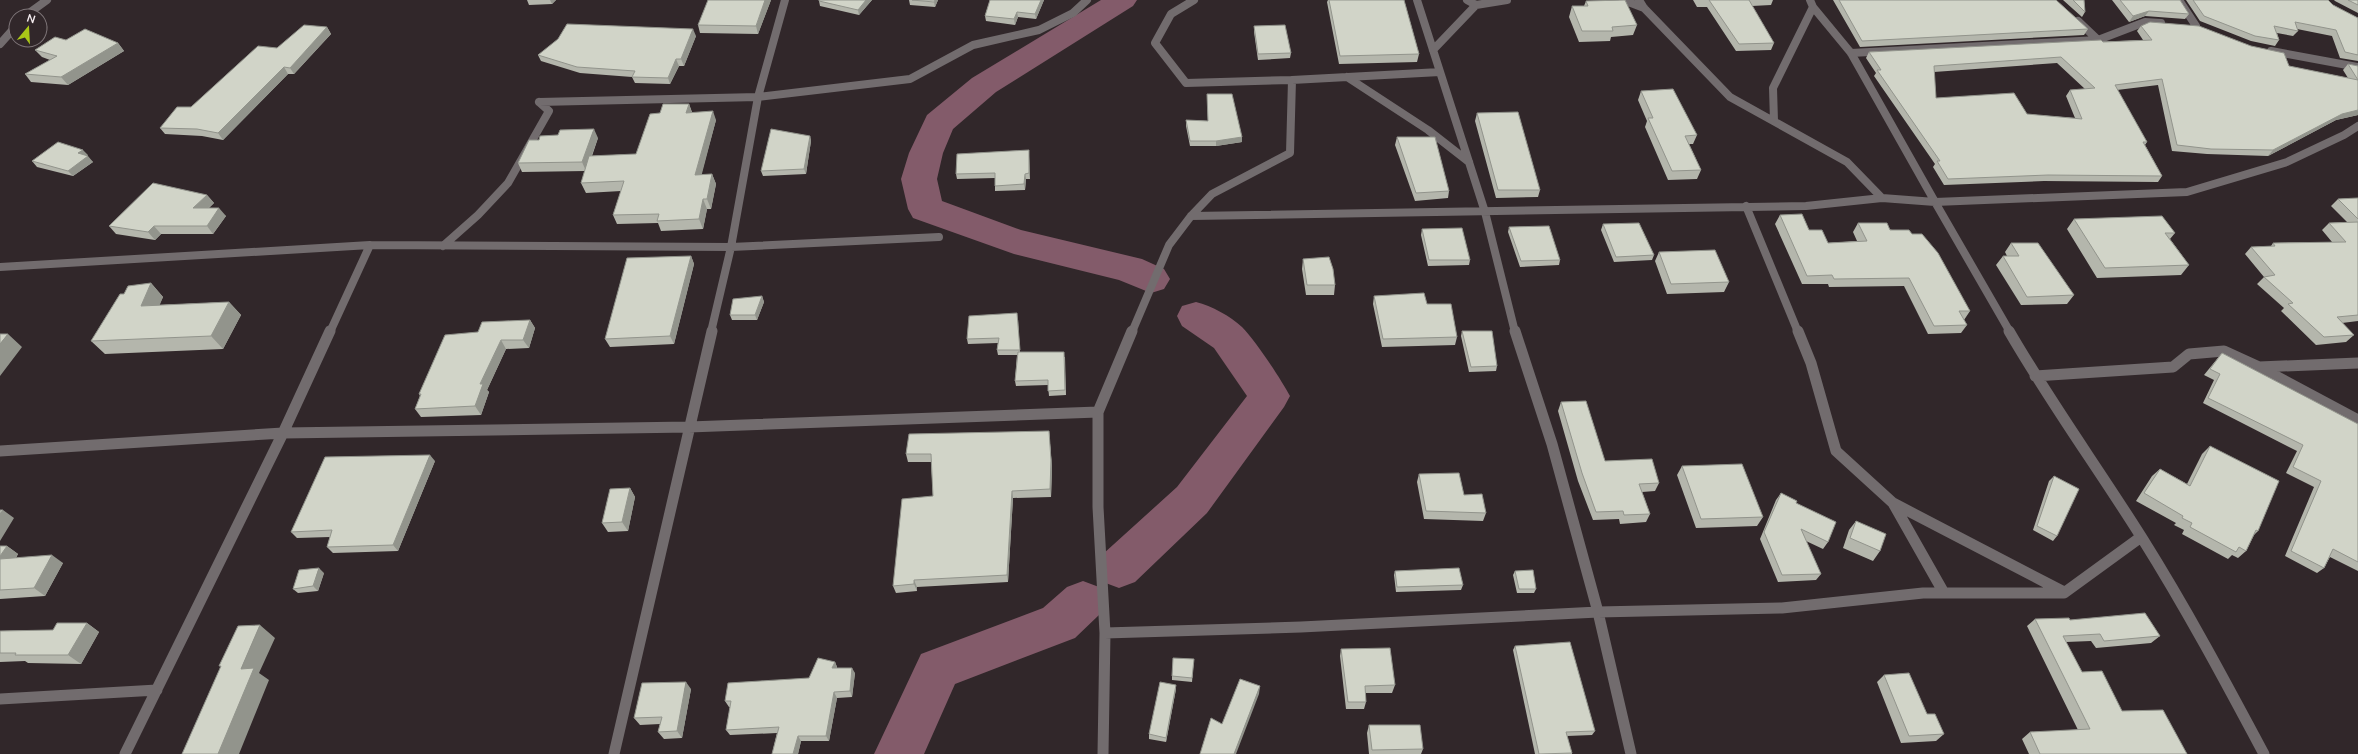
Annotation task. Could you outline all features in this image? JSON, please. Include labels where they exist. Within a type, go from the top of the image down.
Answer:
[{"type":"street","points":[[36,8],[47,0]]},
{"type":"street","points":[[614,754],[731,247],[758,97],[785,0]]},
{"type":"street","points":[[443,246],[478,214],[508,183],[548,111],[539,102],[758,97],[910,79],[973,44],[1039,30],[1074,13],[1087,0]]},
{"type":"street","points":[[1194,0],[1171,14],[1155,43],[1186,83],[1292,80],[1440,72]]},
{"type":"street","points":[[1417,0],[1485,212],[1510,313],[1552,444],[1598,612],[1631,754]]},
{"type":"street","points":[[1467,0],[1476,5]]},
{"type":"street","points":[[1433,50],[1476,5],[1507,0]]},
{"type":"street","points":[[1623,0],[1644,8]]},
{"type":"street","points":[[1639,0],[1644,8],[1730,97],[1847,162],[1882,198]]},
{"type":"street","points":[[2180,0],[2200,28],[2182,25]]},
{"type":"street","points":[[1774,121],[1773,88],[1811,4],[1851,53],[2035,376],[2141,537],[2190,617],[2264,754]]},
{"type":"street","points":[[2071,15],[2098,40]]},
{"type":"street","points":[[1851,53],[2098,40],[2145,22],[2167,24]]},
{"type":"street","points":[[0,44],[8,35]]},
{"type":"street","points":[[2265,50],[2358,67]]},
{"type":"street","points":[[1347,77],[1428,130],[1469,162]]},
{"type":"street","points":[[1103,754],[1105,633],[1098,507],[1098,412],[1169,245],[1190,216],[1212,194],[1290,153],[1292,80]]},
{"type":"street","points":[[1190,216],[1806,206],[1882,198],[1935,202],[2187,192],[2287,162],[2344,135],[2358,126]]},
{"type":"street","points":[[1746,206],[1811,363],[1836,451],[1893,503],[2064,593]]},
{"type":"street","points":[[0,267],[370,245],[731,247],[939,237]]},
{"type":"street","points":[[125,754],[283,433],[370,245]]},
{"type":"street","points":[[2035,376],[2173,366],[2189,354],[2224,351],[2259,367],[2358,420]]},
{"type":"street","points":[[2259,367],[2358,363]]},
{"type":"street","points":[[0,451],[283,433],[690,427],[1098,412]]},
{"type":"street","points":[[1893,503],[1944,593]]},
{"type":"street","points":[[1105,633],[1317,626],[1598,612],[1782,608],[1924,593],[2064,593],[2141,537]]},
{"type":"street","points":[[0,699],[157,690]]},
{"type":"building","points":[[708,0],[765,0],[756,26],[698,25]]},
{"type":"building","points":[[819,0],[866,0],[858,10]]},
{"type":"building","points":[[912,0],[935,0],[934,2]]},
{"type":"building","points":[[990,0],[1041,0],[1035,14],[1017,12],[1014,19],[985,16]]},
{"type":"building","points":[[1329,0],[1404,0],[1419,54],[1340,56]]},
{"type":"building","points":[[1625,0],[1637,25],[1612,27],[1613,31],[1582,31],[1572,6],[1588,6],[1586,1]]},
{"type":"building","points":[[1709,0],[1749,0],[1774,43],[1739,44]]},
{"type":"building","points":[[1839,0],[2056,0],[2088,29],[1862,41]]},
{"type":"building","points":[[2073,0],[2084,0],[2085,12]]},
{"type":"building","points":[[2120,0],[2180,0],[2189,14],[2149,11],[2133,16]]},
{"type":"building","points":[[2193,0],[2328,0],[2333,5],[2358,18],[2358,55],[2345,52],[2336,30],[2295,22],[2298,31],[2274,26],[2279,40],[2255,36],[2204,16]]},
{"type":"building","points":[[2348,0],[2358,0],[2358,5]]},
{"type":"building","points":[[2150,22],[2199,26],[2251,46],[2284,53],[2289,66],[2358,80],[2358,110],[2342,114],[2273,150],[2211,149],[2177,145],[2162,79],[2115,85],[2147,142],[2143,142],[2162,176],[2048,175],[1948,179],[1937,161],[1940,161],[1877,70],[1881,70],[1869,52],[2101,40],[2103,42],[2152,40],[2141,26]],"holes":[[[2061,57],[2095,88],[2070,90],[2082,119],[2027,114],[2014,93],[1936,98],[1934,66]]]},
{"type":"building","points":[[567,24],[693,29],[681,59],[676,59],[668,78],[632,77],[635,71],[577,67],[538,55],[558,39]]},
{"type":"building","points":[[304,25],[327,27],[290,68],[284,67],[218,133],[197,129],[160,128],[177,107],[191,107],[258,46],[277,48]]},
{"type":"building","points":[[1285,25],[1291,53],[1258,54],[1254,26]]},
{"type":"building","points":[[85,29],[118,43],[61,77],[25,74],[57,56],[35,50],[38,48],[48,48],[48,42],[55,37],[66,40]]},
{"type":"building","points":[[2348,64],[2358,66],[2358,80]]},
{"type":"building","points":[[1673,89],[1697,135],[1685,136],[1701,170],[1672,171],[1648,118],[1653,118],[1641,91]]},
{"type":"building","points":[[1207,94],[1232,94],[1242,137],[1216,141],[1190,141],[1186,120],[1208,121]]},
{"type":"building","points":[[663,104],[689,104],[686,113],[713,111],[695,175],[712,174],[707,199],[703,199],[699,219],[657,221],[659,214],[613,215],[624,181],[581,183],[589,156],[636,154],[650,114],[660,113]]},
{"type":"building","points":[[1518,112],[1540,190],[1498,190],[1477,113]]},
{"type":"building","points":[[594,129],[582,162],[518,163],[529,140],[539,140],[540,136],[558,135],[560,130]]},
{"type":"building","points":[[771,129],[810,136],[804,169],[761,171]]},
{"type":"building","points":[[1397,137],[1435,137],[1449,191],[1416,193]]},
{"type":"building","points":[[58,142],[83,150],[78,153],[88,156],[68,171],[32,161]]},
{"type":"building","points":[[1029,150],[1029,173],[1025,174],[1024,184],[995,186],[995,173],[956,174],[957,154]]},
{"type":"building","points":[[153,183],[207,195],[193,208],[219,208],[207,226],[154,226],[148,232],[109,226]]},
{"type":"building","points":[[2358,198],[2358,219],[2338,199]]},
{"type":"building","points":[[1802,214],[1809,230],[1822,230],[1828,243],[1867,241],[1858,223],[1887,223],[1890,230],[1909,230],[1912,234],[1922,234],[1938,253],[1970,311],[1959,311],[1967,325],[1934,326],[1909,278],[1834,279],[1832,275],[1807,276],[1780,215]]},
{"type":"building","points":[[2162,216],[2175,233],[2165,233],[2189,265],[2105,268],[2074,219]]},
{"type":"building","points":[[2358,222],[2358,315],[2337,317],[2354,335],[2324,337],[2288,304],[2293,303],[2264,277],[2275,275],[2251,247],[2275,246],[2273,243],[2346,242],[2329,223]]},
{"type":"building","points":[[1639,223],[1654,255],[1616,257],[1603,224]]},
{"type":"building","points":[[1549,226],[1560,260],[1521,261],[1509,227]]},
{"type":"building","points":[[1462,228],[1470,260],[1429,260],[1422,229]]},
{"type":"building","points":[[2011,243],[2038,243],[2074,295],[2027,297],[2003,256],[2019,256]]},
{"type":"building","points":[[1715,250],[1729,282],[1671,284],[1659,252]]},
{"type":"building","points":[[691,256],[670,336],[605,339],[627,258]]},
{"type":"building","points":[[1329,257],[1333,269],[1335,285],[1307,285],[1303,259]]},
{"type":"building","points":[[151,283],[141,306],[229,302],[211,336],[91,341],[120,294],[124,294],[128,286]]},
{"type":"building","points":[[1424,293],[1427,304],[1451,304],[1457,337],[1383,339],[1374,296]]},
{"type":"building","points":[[762,296],[755,315],[730,315],[733,299]]},
{"type":"building","points":[[1017,313],[1020,350],[997,350],[999,338],[967,339],[969,316]]},
{"type":"building","points":[[530,320],[523,340],[501,340],[480,384],[483,384],[475,406],[415,409],[421,394],[419,394],[445,335],[478,332],[482,322]]},
{"type":"building","points":[[1462,331],[1492,331],[1497,366],[1471,367]]},
{"type":"building","points":[[0,334],[8,334],[0,344]]},
{"type":"building","points":[[1018,352],[1064,352],[1065,390],[1048,391],[1048,380],[1015,381]]},
{"type":"building","points":[[2222,353],[2358,424],[2358,562],[2333,549],[2324,568],[2291,551],[2321,481],[2293,467],[2303,445],[2208,398],[2220,374],[2210,369]]},
{"type":"building","points":[[1586,401],[1605,461],[1652,459],[1659,483],[1639,484],[1650,514],[1624,515],[1623,511],[1596,512],[1582,473],[1561,402]]},
{"type":"building","points":[[1049,431],[1051,460],[1050,489],[1012,491],[1007,575],[914,580],[914,584],[893,586],[902,499],[933,496],[931,454],[906,454],[909,434]]},
{"type":"building","points":[[2210,446],[2279,481],[2258,531],[2256,530],[2246,551],[2239,547],[2236,552],[2190,527],[2192,523],[2182,518],[2183,516],[2144,493],[2160,469],[2190,486]]},
{"type":"building","points":[[430,455],[393,545],[327,547],[332,530],[291,532],[325,457]]},
{"type":"building","points":[[1742,464],[1763,517],[1701,519],[1682,466]]},
{"type":"building","points":[[1459,473],[1464,495],[1482,494],[1486,513],[1426,511],[1419,474]]},
{"type":"building","points":[[2054,476],[2079,489],[2057,536],[2037,526]]},
{"type":"building","points":[[630,488],[622,522],[602,523],[610,489]]},
{"type":"building","points":[[1781,493],[1797,501],[1796,503],[1836,522],[1828,542],[1801,529],[1821,574],[1782,575],[1764,532]]},
{"type":"building","points":[[1856,521],[1886,534],[1880,551],[1850,538]]},
{"type":"building","points":[[0,546],[7,546],[0,556]]},
{"type":"building","points":[[52,555],[34,588],[0,590],[0,559]]},
{"type":"building","points":[[319,568],[313,586],[293,589],[299,570]]},
{"type":"building","points":[[1459,568],[1463,585],[1397,587],[1395,571]]},
{"type":"building","points":[[1533,570],[1536,589],[1519,589],[1515,571]]},
{"type":"building","points":[[2145,613],[2160,636],[2104,641],[2100,634],[2063,636],[2082,672],[2102,671],[2122,711],[2163,710],[2187,754],[2040,754],[2030,732],[2090,729],[2035,619],[2069,618],[2070,620]]},
{"type":"building","points":[[57,623],[87,623],[68,655],[15,655],[16,653],[0,653],[0,631],[53,630]]},
{"type":"building","points":[[260,625],[241,669],[254,668],[218,754],[182,754],[221,666],[219,666],[238,626]]},
{"type":"building","points":[[1570,642],[1595,731],[1566,732],[1572,753],[1539,754],[1515,646]]},
{"type":"building","points":[[1390,648],[1395,685],[1365,686],[1366,702],[1348,702],[1341,649]]},
{"type":"building","points":[[818,658],[835,662],[832,668],[852,668],[850,691],[834,692],[826,736],[798,736],[793,754],[772,754],[779,727],[726,730],[731,701],[725,701],[728,683],[809,678]]},
{"type":"building","points":[[1173,658],[1194,659],[1192,678],[1172,676]]},
{"type":"building","points":[[1909,673],[1927,714],[1935,714],[1944,734],[1909,736],[1884,675]]},
{"type":"building","points":[[1240,679],[1260,686],[1234,754],[1200,754],[1211,718],[1222,724]]},
{"type":"building","points":[[686,682],[677,731],[658,732],[662,717],[634,718],[642,683]]},
{"type":"building","points":[[1160,682],[1176,685],[1166,738],[1149,734]]},
{"type":"building","points":[[1369,725],[1420,725],[1423,749],[1372,750]]},
{"type":"waterway","points":[[1122,0],[984,85],[939,123],[926,153],[919,179],[926,209],[1014,241],[1129,269],[1151,279]]},
{"type":"waterway","points":[[1119,568],[1192,500],[1270,396],[1228,338],[1196,316]]},
{"type":"waterway","points":[[899,754],[938,669],[1059,623],[1083,601]]}]
